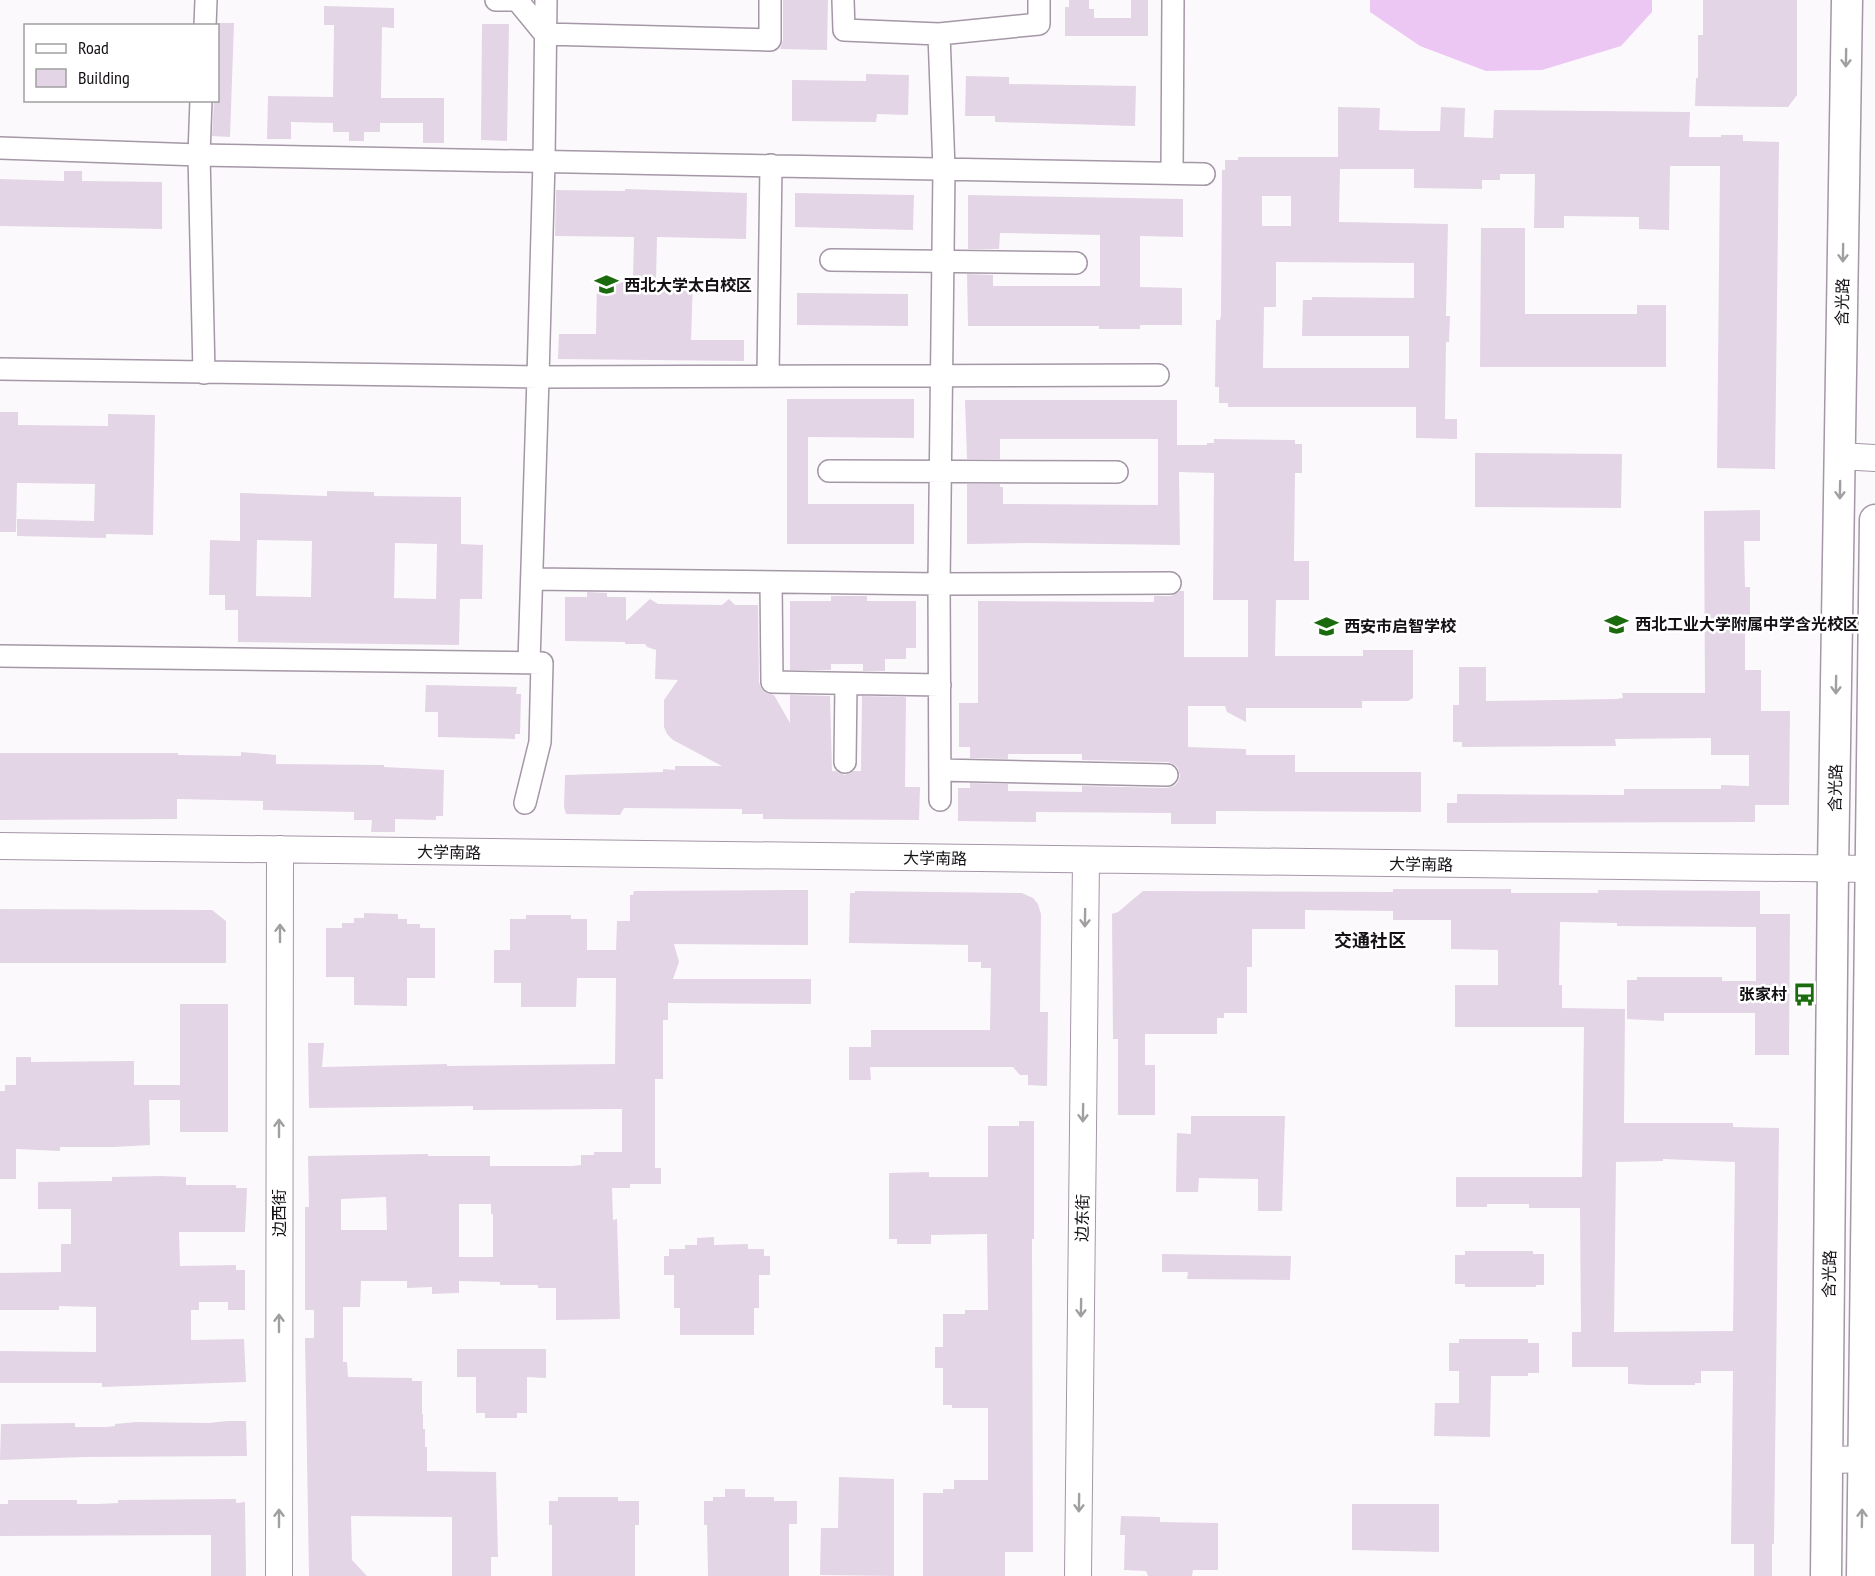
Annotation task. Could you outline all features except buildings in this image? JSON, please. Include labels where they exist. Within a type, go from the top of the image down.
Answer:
[{"type":"main road","name":"含光路","points":[[1826,1576],[1833,869],[1847,0]]},
{"type":"main road","points":[[1862,1576],[1869,1459],[1875,520]]},
{"type":"street","points":[[205,24],[206,0]]},
{"type":"street","points":[[496,0],[517,0],[545,34],[770,40],[770,0]]},
{"type":"street","points":[[529,662],[544,161],[546,0]]},
{"type":"street","points":[[843,0],[844,30],[939,34],[1039,24],[1039,0]]},
{"type":"street","points":[[1172,173],[1173,0]]},
{"type":"street","points":[[939,34],[944,168],[939,584],[940,800]]},
{"type":"street","points":[[201,102],[199,154],[204,373]]},
{"type":"street","points":[[0,148],[1204,174]]},
{"type":"street","points":[[768,376],[771,165]]},
{"type":"street","points":[[831,260],[1076,263]]},
{"type":"street","points":[[0,369],[538,377],[1158,375]]},
{"type":"street","points":[[1840,456],[1875,459]]},
{"type":"street","points":[[829,471],[1117,472]]},
{"type":"street","points":[[532,579],[939,584],[1170,583]]},
{"type":"street","points":[[771,582],[772,682],[940,685]]},
{"type":"street","points":[[0,656],[542,663],[540,742],[525,803]]},
{"type":"street","points":[[845,762],[846,684]]},
{"type":"street","points":[[940,770],[1167,775]]},
{"type":"street","name":"大学南路","points":[[0,846],[1871,869]]},
{"type":"street","name":"边西街","points":[[279,1576],[280,849]]},
{"type":"street","name":"边东街","points":[[1078,1576],[1086,860]]},
{"type":"street","points":[[1827,1460],[1869,1459]]},
{"type":"shaded area","points":[[1370,0],[1652,0],[1652,12],[1621,46],[1542,70],[1486,71],[1420,46],[1370,12]]},
{"type":"place","name":"西北大学太白校区","points":[[606,285]]},
{"type":"place","name":"西北工业大学附属中学含光校区","points":[[1617,624]]},
{"type":"place","name":"西安市启智学校","points":[[1326,626]]},
{"type":"place","name":"张家村","points":[[1805,994]]},
{"type":"district","name":"交通社区","points":[[1370,941]]}]
